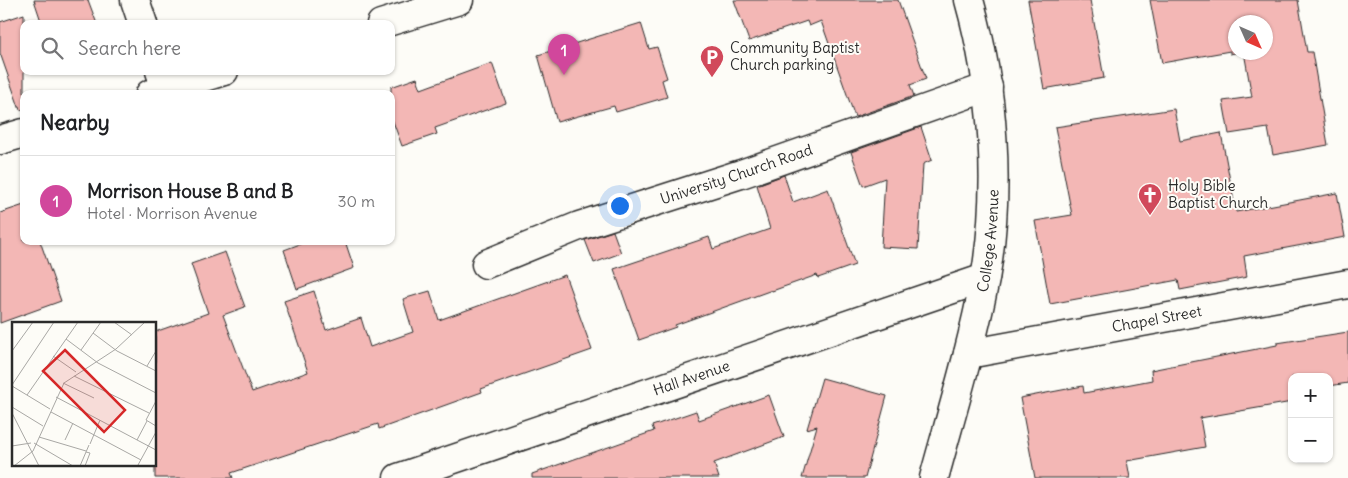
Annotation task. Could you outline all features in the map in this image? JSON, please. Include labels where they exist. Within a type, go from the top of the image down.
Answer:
[{"type":"street","points":[[135,0],[142,20]]},
{"type":"street","points":[[394,20],[459,0]]},
{"type":"street","name":"College Avenue","points":[[934,478],[968,354],[985,278],[993,168],[988,87],[980,38],[969,0]]},
{"type":"street","points":[[159,85],[205,75]]},
{"type":"street","name":"University Church Road","points":[[486,264],[579,226],[741,174],[988,87]]},
{"type":"street","points":[[0,140],[20,134]]},
{"type":"street","name":"Hall Avenue","points":[[398,478],[985,278]]},
{"type":"street","name":"Chapel Street","points":[[968,354],[1348,284]]},
{"type":"building","points":[[34,0],[88,0],[96,20],[41,20]]},
{"type":"building","points":[[734,0],[898,0],[926,79],[910,85],[914,96],[855,117],[821,21],[809,26],[807,21],[749,41]]},
{"type":"building","points":[[1028,0],[1090,0],[1104,78],[1044,89]]},
{"type":"building","points":[[1150,0],[1298,0],[1307,52],[1312,52],[1328,145],[1273,155],[1268,128],[1229,134],[1223,101],[1252,97],[1245,60],[1273,60],[1273,15],[1228,15],[1228,51],[1162,63]]},
{"type":"building","points":[[24,14],[24,20],[20,20],[20,75],[24,75],[24,90],[20,90],[20,110],[0,53],[0,22]]},
{"type":"building","points":[[641,23],[649,49],[657,47],[667,78],[662,80],[667,97],[616,112],[614,106],[557,122],[538,55]]},
{"type":"building","points":[[492,63],[506,103],[435,128],[437,134],[402,146],[395,127],[395,90],[391,90],[391,87],[417,78],[421,89]]},
{"type":"building","name":"Holy Bible Baptist Church","points":[[1174,109],[1180,141],[1221,133],[1236,212],[1337,193],[1345,237],[1244,256],[1247,277],[1180,290],[1178,280],[1050,304],[1035,221],[1072,215],[1055,127]]},
{"type":"building","points":[[921,127],[932,160],[923,164],[918,249],[881,247],[885,178],[863,186],[851,152]]},
{"type":"building","points":[[784,175],[793,202],[828,189],[855,265],[818,278],[817,275],[772,290],[639,340],[614,269],[709,237],[713,249],[770,229],[757,185]]},
{"type":"building","points":[[20,206],[20,245],[41,245],[61,301],[0,323],[0,213]]},
{"type":"building","points":[[613,231],[621,253],[594,263],[585,240]]},
{"type":"building","points":[[297,245],[346,245],[354,268],[297,289],[284,250]]},
{"type":"building","points":[[225,252],[245,307],[223,315],[252,392],[308,372],[284,301],[314,291],[326,330],[361,318],[370,347],[413,332],[403,299],[430,291],[439,320],[565,275],[592,350],[481,389],[482,392],[379,429],[378,424],[231,473],[233,478],[155,478],[156,332],[208,313],[191,264]]},
{"type":"building","points":[[1348,332],[1348,383],[1333,385],[1333,373],[1288,373],[1288,403],[1200,418],[1205,447],[1127,461],[1130,478],[1035,478],[1020,398],[1083,386],[1084,393],[1152,380],[1151,370],[1277,345],[1277,343]]},
{"type":"building","points":[[822,378],[887,396],[865,478],[802,478],[817,426],[807,429]]},
{"type":"building","points":[[769,395],[784,437],[714,463],[719,478],[532,478],[532,474],[654,431],[652,426],[696,411],[699,420]]},
{"type":"place","name":"Morrison House B and B","points":[[564,75]]},
{"type":"place","name":"Community Baptist Church parking","points":[[712,78]]},
{"type":"place","name":"Holy Bible Baptist Church","points":[[1150,216]]}]
